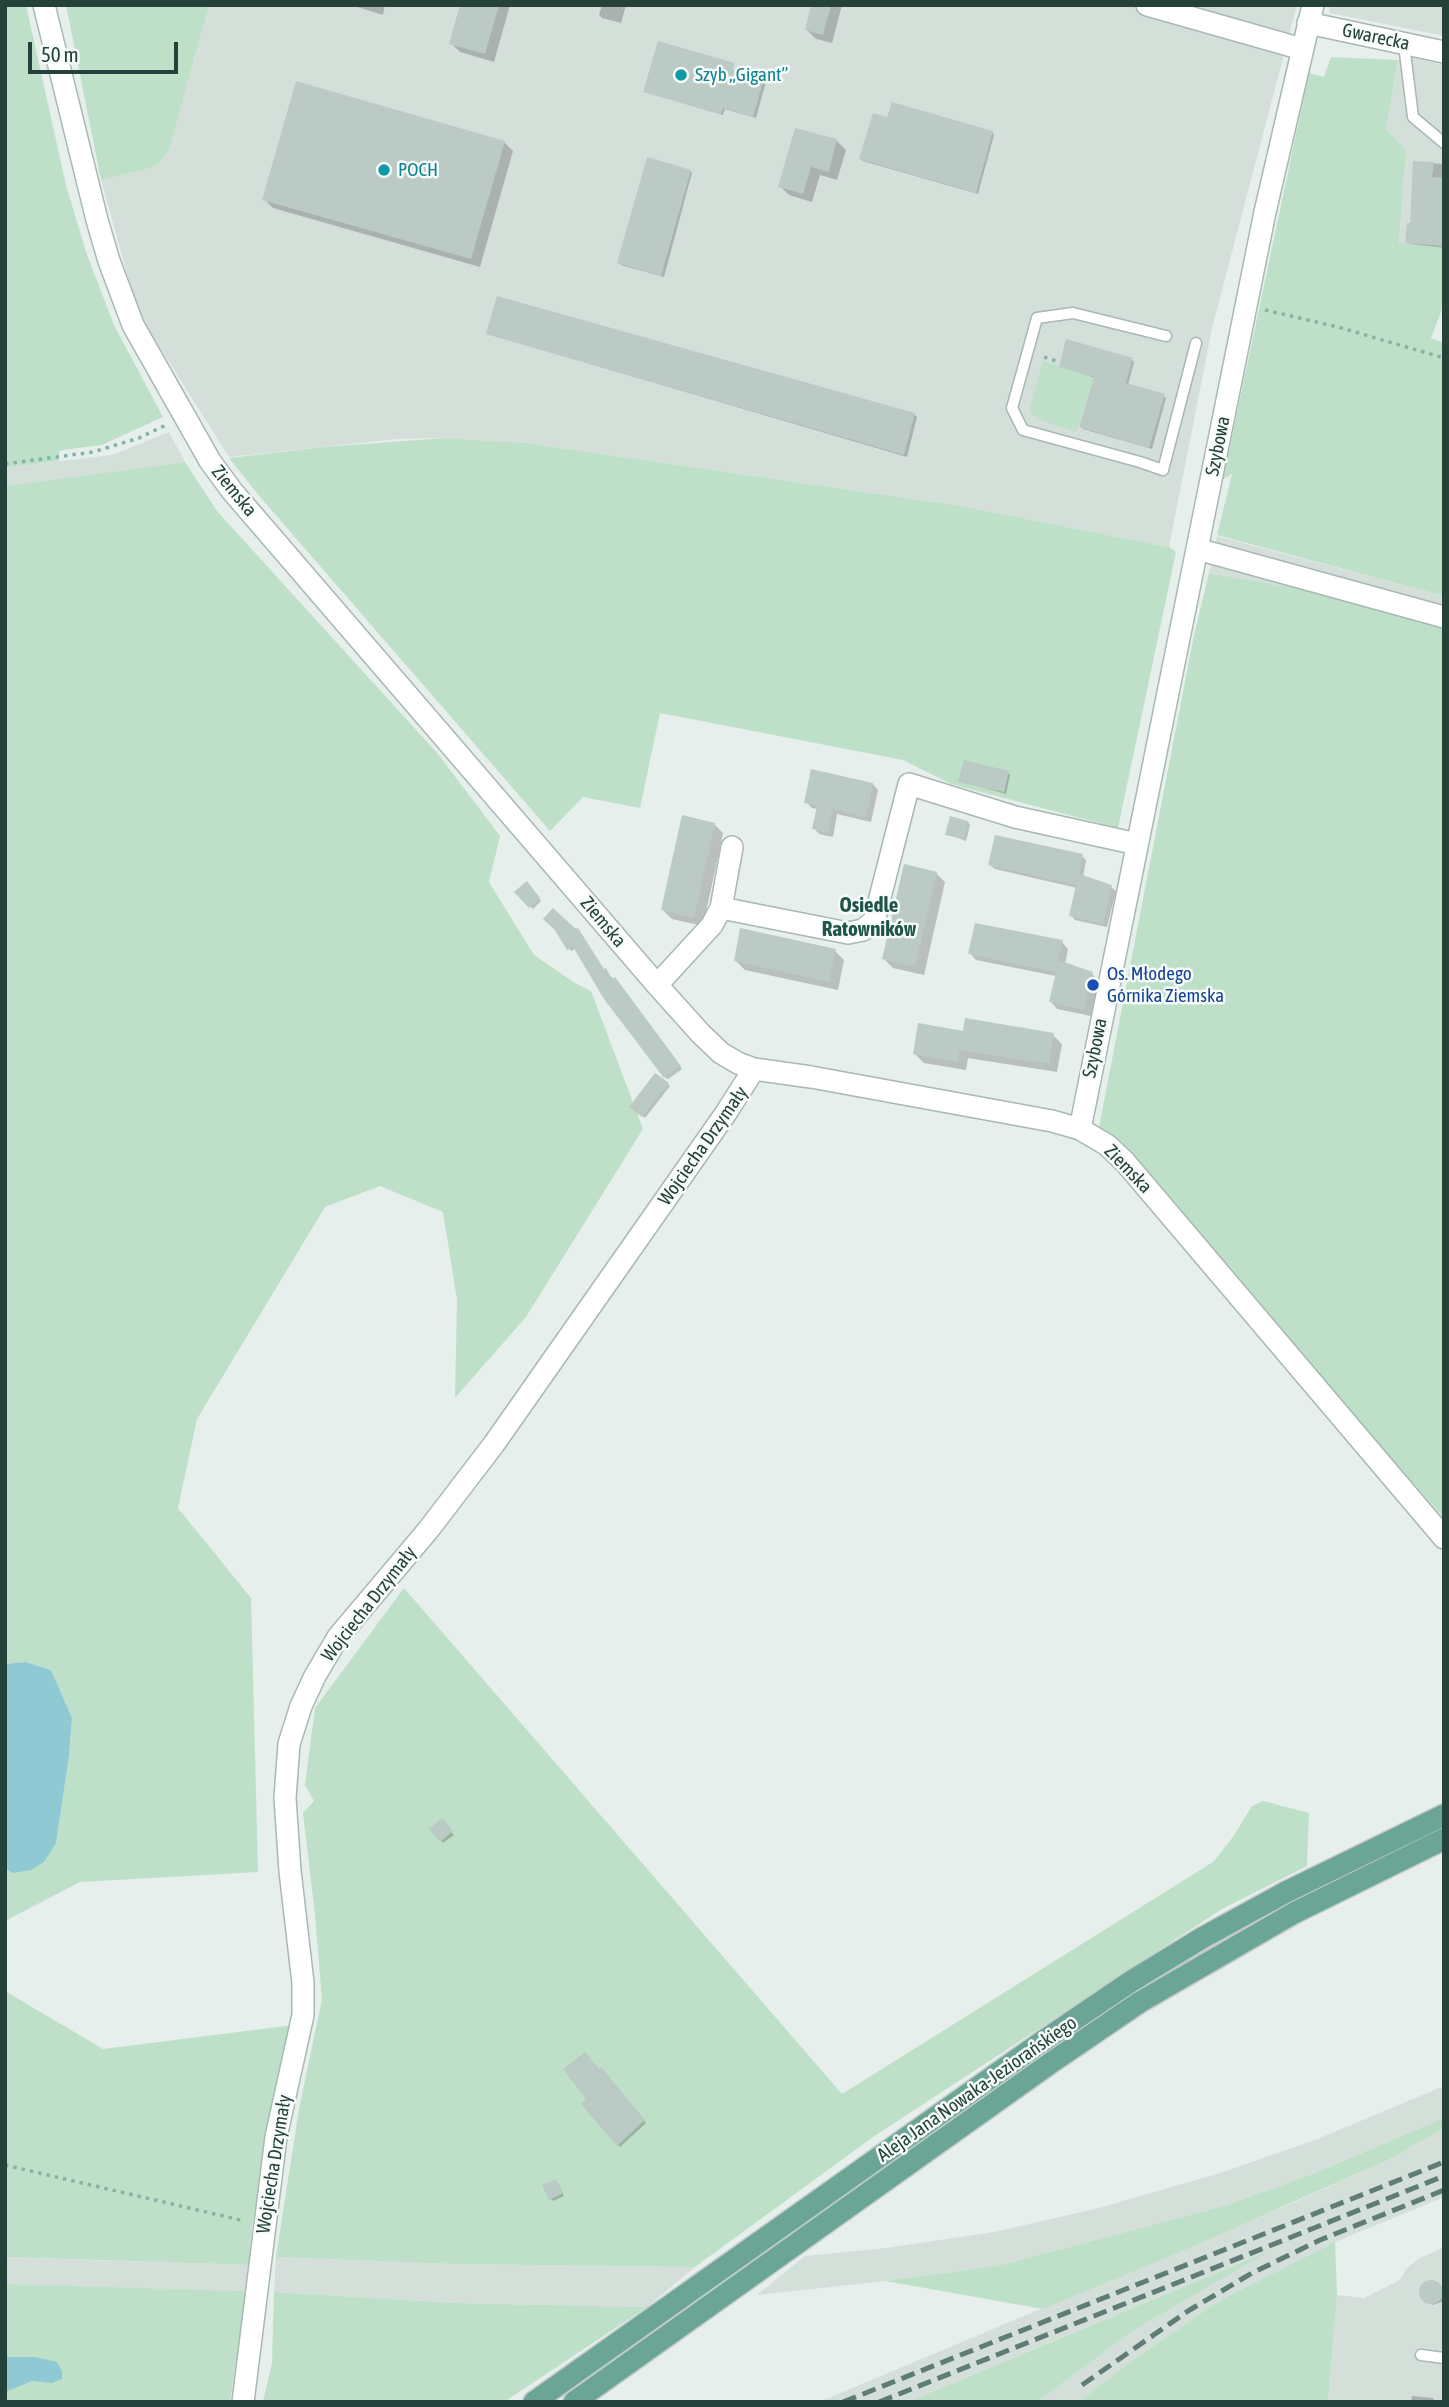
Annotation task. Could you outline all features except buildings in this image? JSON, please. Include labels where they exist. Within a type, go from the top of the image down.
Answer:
[{"type":"main road","name":"Aleja Jana Nowaka-Jeziorańskiego","points":[[534,2402],[1130,1982],[1202,1938],[1286,1892],[1444,1815]]},
{"type":"main road","name":"Aleja Jana Nowaka-Jeziorańskiego","points":[[574,2402],[1040,2070],[1140,2002],[1294,1913],[1444,1839]]},
{"type":"street","name":"Ziemska","points":[[44,5],[109,261],[134,325],[210,461],[232,491],[657,985],[721,1053],[754,1069],[1010,1112],[1080,1129],[1107,1145],[1125,1161],[1444,1538]]},
{"type":"street","points":[[1147,5],[1301,49]]},
{"type":"street","name":"Szybowa","points":[[1080,1129],[1246,306],[1310,14]]},
{"type":"street","name":"Gwarecka","points":[[1310,14],[1444,52]]},
{"type":"street","points":[[1197,549],[1444,617]]},
{"type":"street","points":[[721,908],[848,933],[863,930],[874,921],[909,784],[1035,822],[1137,844]]},
{"type":"street","points":[[657,985],[712,925],[721,908],[732,847]]},
{"type":"street","name":"Wojciecha Drzymały","points":[[243,2402],[280,2110],[303,2015],[303,1983],[285,1798],[289,1744],[301,1706],[318,1669],[338,1637],[429,1529],[494,1444],[754,1069]]},
{"type":"lane","points":[[1406,43],[1413,117],[1444,143]]},
{"type":"lane","points":[[1166,336],[1073,313],[1037,318],[1012,408],[1023,430],[1163,470],[1196,343]]},
{"type":"lane","points":[[1421,2355],[1444,2358]]},
{"type":"path","points":[[1246,306],[1338,327],[1444,358]]},
{"type":"path","points":[[1044,357],[1060,362]]},
{"type":"path","points":[[5,464],[93,452],[139,439],[184,416]]},
{"type":"path","points":[[5,2165],[264,2225]]},
{"type":"shaded area","points":[[209,5],[1297,5],[1212,328],[1169,547],[961,506],[527,443],[444,438],[397,439],[229,457],[138,313],[101,180],[155,167],[169,151]]},
{"type":"shaded area","points":[[1329,5],[1444,5],[1444,36],[1330,13]]},
{"type":"shaded area","points":[[1409,57],[1444,65],[1444,248],[1399,244],[1406,150],[1386,129],[1398,60]]},
{"type":"shaded area","points":[[169,432],[185,462],[5,486],[5,468],[112,455]]},
{"type":"shaded area","points":[[1217,536],[1444,596],[1444,624],[1291,587],[1209,573]]},
{"type":"shaded area","points":[[1444,2086],[1444,2118],[1315,2173],[1227,2205],[1001,2265],[757,2295],[805,2256],[886,2248],[994,2232],[1099,2208],[1220,2173],[1315,2140]]},
{"type":"shaded area","points":[[1444,2128],[1444,2197],[1335,2242],[1222,2299],[1131,2361],[1078,2402],[1037,2402],[1134,2330],[1263,2253],[908,2402],[819,2402],[1293,2203],[1390,2159]]},
{"type":"shaded area","points":[[1444,2247],[1444,2402],[1328,2402],[1337,2295],[1364,2298],[1400,2280],[1407,2268],[1418,2259]]},
{"type":"shaded area","points":[[5,2257],[249,2265],[247,2291],[5,2284]]},
{"type":"shaded area","points":[[276,2257],[450,2264],[695,2267],[647,2307],[456,2303],[274,2292]]},
{"type":"green space","points":[[5,5],[26,5],[66,185],[86,252],[114,325],[163,417],[102,445],[63,450],[59,452],[59,461],[5,468]]},
{"type":"green space","points":[[66,5],[209,5],[169,151],[155,167],[101,180]]},
{"type":"green space","points":[[1331,57],[1398,60],[1386,129],[1406,150],[1399,243],[1444,248],[1444,304],[1431,338],[1444,343],[1444,596],[1217,535],[1232,474],[1223,479],[1309,73],[1324,77]]},
{"type":"green space","points":[[1043,361],[1094,377],[1076,432],[1040,420],[1031,413]]},
{"type":"green space","points":[[444,438],[527,443],[961,506],[1169,547],[1176,552],[1118,828],[951,784],[903,760],[660,713],[640,808],[583,797],[550,831],[229,458],[324,447]]},
{"type":"green space","points":[[185,462],[217,511],[438,754],[500,836],[489,882],[534,955],[591,991],[643,1129],[526,1317],[455,1398],[457,1300],[443,1212],[380,1186],[325,1207],[197,1419],[178,1508],[251,1598],[258,1872],[80,1882],[5,1921],[5,1869],[13,1873],[56,1843],[72,1718],[51,1670],[26,1662],[5,1664],[5,486]]},
{"type":"green space","points":[[1209,573],[1291,587],[1444,624],[1444,1518],[1099,1127],[1194,635]]},
{"type":"green space","points":[[404,1588],[842,2094],[1213,1862],[1233,1837],[1252,1806],[1263,1801],[1309,1813],[1307,1866],[1222,1909],[873,2137],[695,2267],[450,2264],[276,2257],[299,2109],[322,1999],[303,1813],[314,1801],[305,1785],[315,1708]]},
{"type":"green space","points":[[5,1991],[103,2049],[294,2025],[278,2079],[252,2226],[249,2265],[5,2257]]},
{"type":"green space","points":[[1444,2118],[1444,2128],[1390,2159],[1043,2309],[885,2281],[1001,2265],[1227,2205],[1315,2173]]},
{"type":"green space","points":[[1335,2242],[1337,2295],[1328,2402],[1078,2402],[1131,2361],[1222,2299]]},
{"type":"green space","points":[[1271,2250],[1134,2330],[1037,2402],[908,2402]]},
{"type":"green space","points":[[5,2284],[247,2291],[230,2402],[5,2402]]},
{"type":"green space","points":[[274,2292],[456,2303],[647,2307],[504,2402],[263,2402],[272,2363]]},
{"type":"water","points":[[26,1662],[51,1670],[72,1718],[56,1843],[44,1862],[31,1870],[13,1873],[5,1869],[5,1664]]},
{"type":"water","points":[[5,2357],[35,2357],[57,2362],[62,2371],[62,2379],[52,2383],[32,2381],[5,2392]]},
{"type":"railway","points":[[843,2402],[1444,2162]]},
{"type":"railway","points":[[879,2402],[1444,2176]]},
{"type":"railway","points":[[1082,2385],[1188,2311],[1252,2273],[1320,2240],[1444,2190]]},
{"type":"place","name":"Szyb „Gigant”","points":[[681,75]]},
{"type":"place","name":"POCH","points":[[384,170]]},
{"type":"place","name":"Os. Młodego Górnika Ziemska","points":[[1093,985]]},
{"type":"district","name":"Osiedle Ratowników","points":[[869,917]]}]
